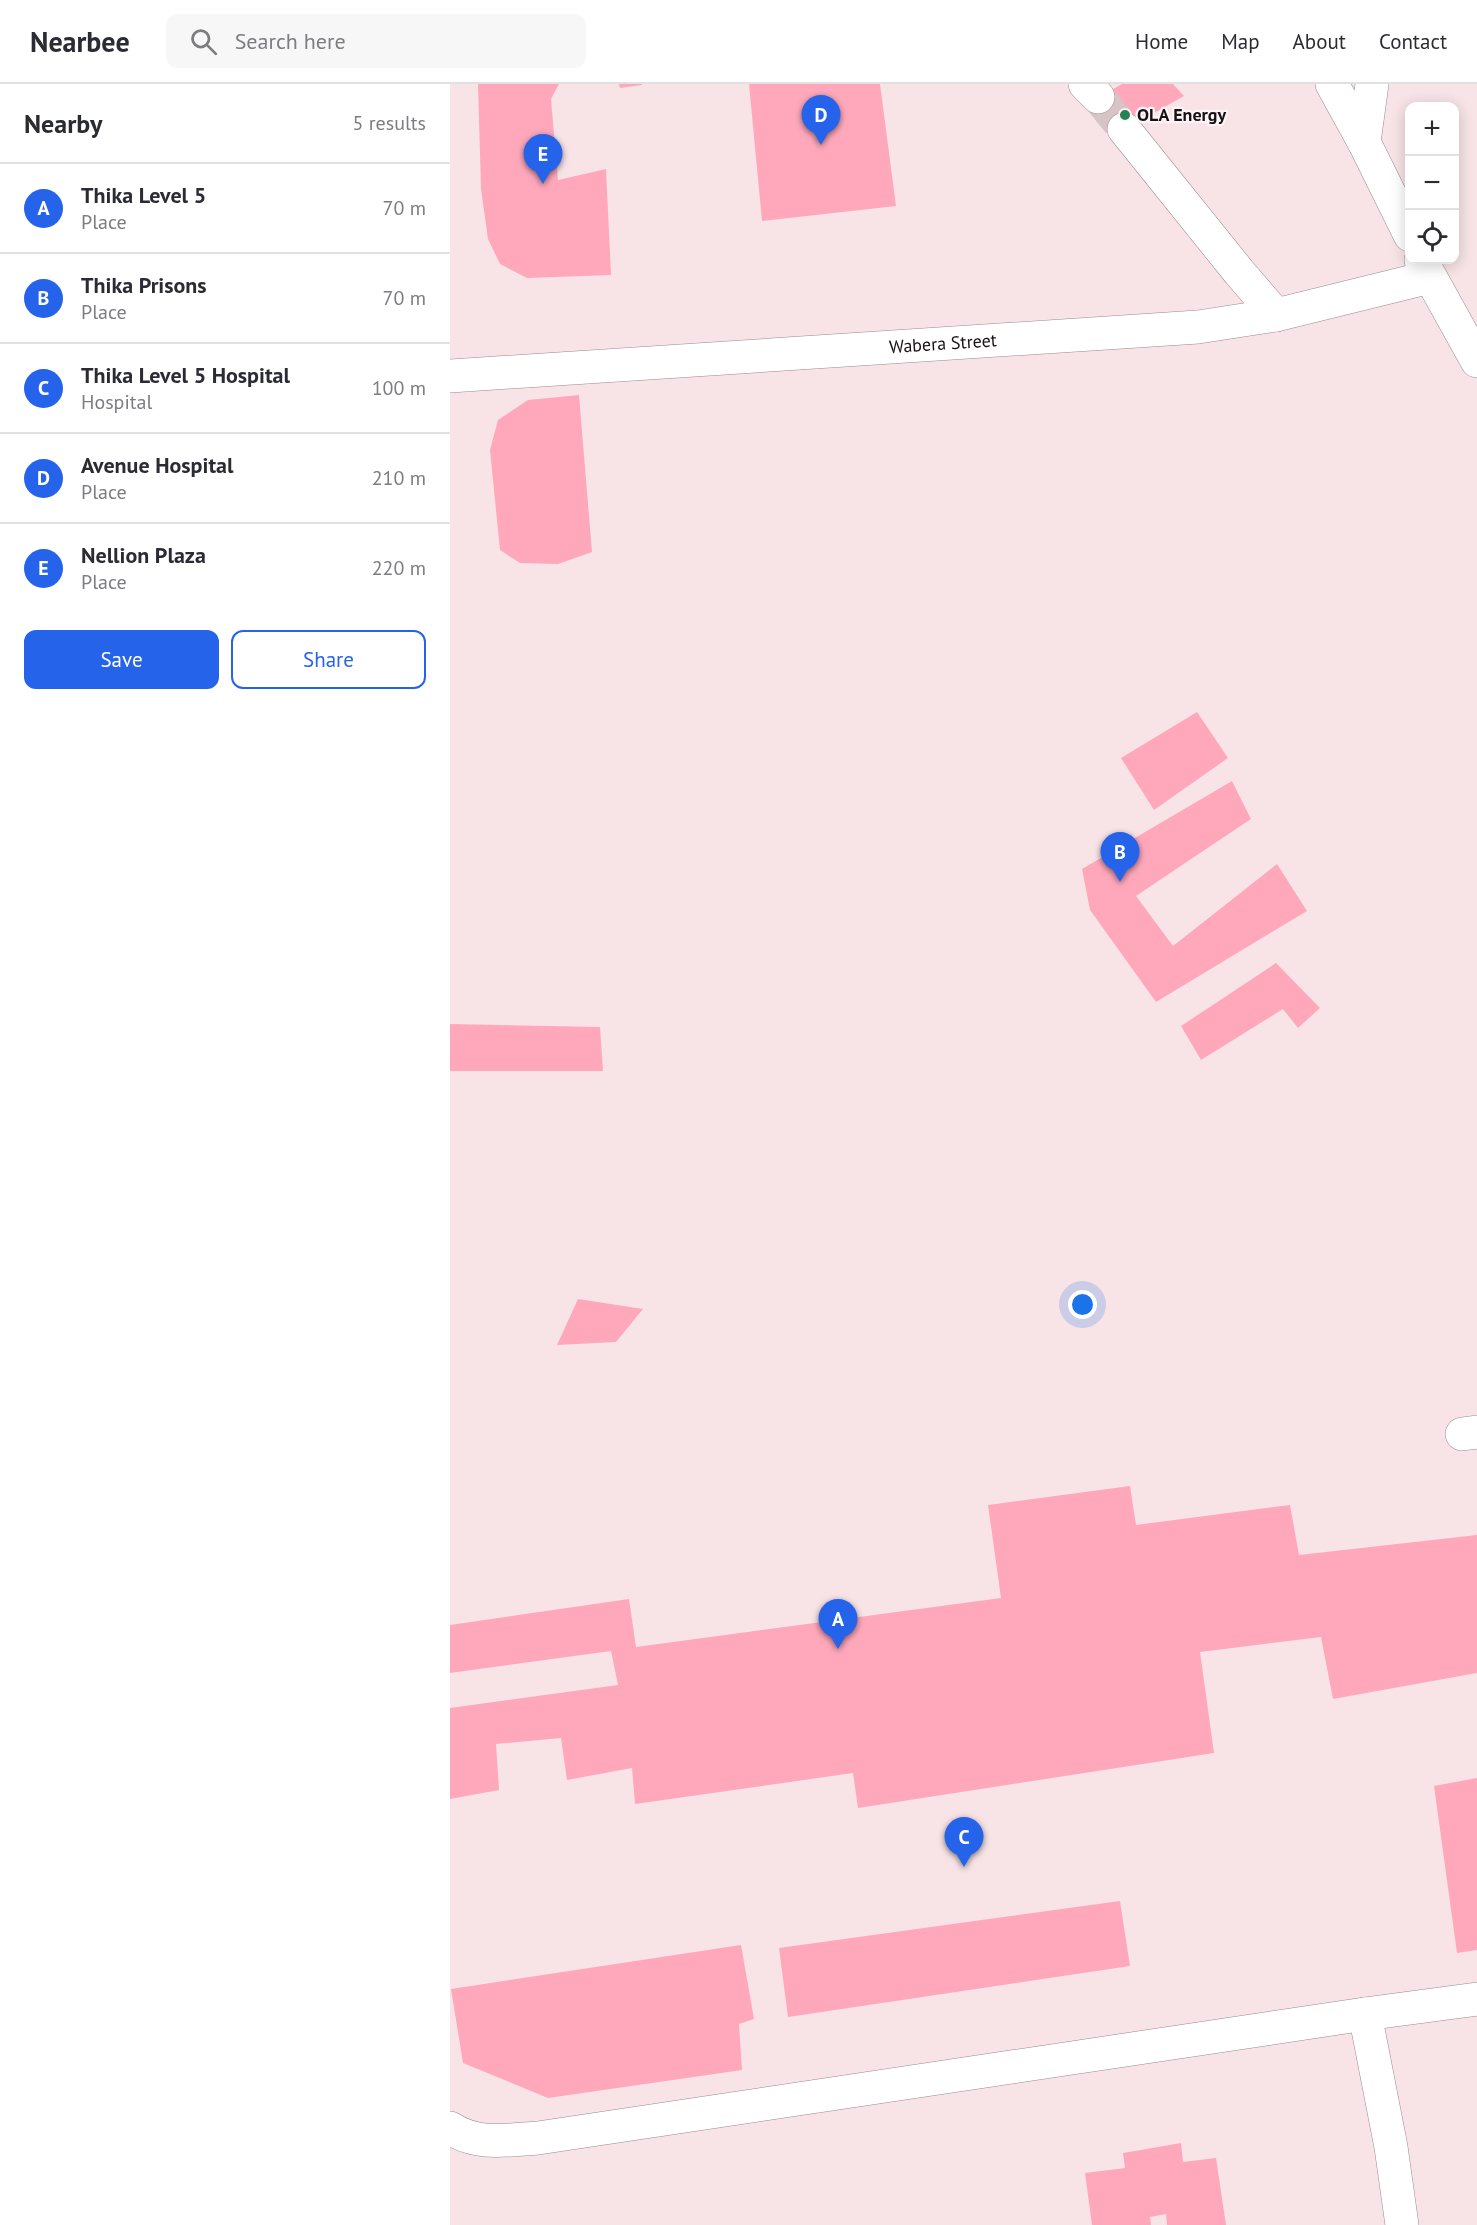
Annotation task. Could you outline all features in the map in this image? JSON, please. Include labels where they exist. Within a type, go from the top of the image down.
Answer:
[{"type":"street","points":[[1332,84],[1405,225]]},
{"type":"street","points":[[1364,142],[1372,84]]},
{"type":"street","points":[[1124,129],[1276,315]]},
{"type":"street","points":[[1426,268],[1477,361]]},
{"type":"street","name":"Wabera Street","points":[[450,376],[1197,327],[1276,315],[1426,268]]},
{"type":"street","points":[[450,2128],[462,2136],[489,2141],[538,2138],[1477,1999]]},
{"type":"street","points":[[1365,2014],[1391,2147],[1402,2225]]},
{"type":"building","points":[[478,84],[559,84],[551,99],[558,180],[606,169],[611,275],[527,278],[500,264],[488,239],[481,189]]},
{"type":"building","points":[[619,84],[642,84],[642,85],[620,88]]},
{"type":"building","points":[[749,84],[880,84],[896,206],[762,221]]},
{"type":"building","name":"OLA Energy","points":[[1122,84],[1173,84],[1184,96],[1113,136],[1092,101]]},
{"type":"building","points":[[579,395],[592,552],[558,564],[520,563],[500,550],[490,450],[498,420],[528,400]]},
{"type":"building","points":[[1197,712],[1228,758],[1154,810],[1121,758]]},
{"type":"building","points":[[1232,781],[1251,819],[1136,896],[1173,946],[1277,864],[1307,911],[1156,1002],[1090,910],[1082,869]]},
{"type":"building","points":[[1276,963],[1320,1008],[1298,1028],[1283,1009],[1201,1060],[1181,1026]]},
{"type":"building","points":[[450,1024],[600,1027],[603,1071],[450,1071]]},
{"type":"building","points":[[578,1299],[643,1309],[616,1342],[557,1345]]},
{"type":"building","points":[[1130,1486],[1136,1525],[1290,1505],[1299,1555],[1477,1535],[1477,1673],[1333,1699],[1321,1637],[1200,1652],[1214,1753],[858,1808],[853,1773],[635,1804],[632,1768],[567,1780],[561,1738],[496,1744],[499,1790],[450,1799],[450,1708],[618,1685],[611,1651],[450,1673],[450,1625],[629,1599],[636,1647],[1001,1598],[988,1505]]},
{"type":"building","points":[[1477,1778],[1477,1950],[1457,1953],[1434,1786]]},
{"type":"building","points":[[1120,1901],[1130,1966],[788,2017],[779,1948]]},
{"type":"building","points":[[741,1945],[754,2019],[739,2024],[742,2070],[548,2098],[463,2063],[451,1989]]},
{"type":"building","points":[[1181,2143],[1183,2162],[1216,2158],[1226,2225],[1167,2225],[1166,2214],[1150,2217],[1151,2225],[1092,2225],[1085,2173],[1125,2168],[1123,2153]]},
{"type":"tunnel","points":[[1098,97],[1124,129]]},
{"type":"place","name":"OLA Energy","points":[[1125,115]]},
{"type":"place","name":"Avenue Hospital","points":[[821,145]]},
{"type":"place","name":"Nellion Plaza","points":[[543,184]]},
{"type":"place","name":"Thika Prisons","points":[[1120,882]]},
{"type":"place","name":"Thika Level 5","points":[[838,1649]]},
{"type":"place","name":"Thika Level 5 Hospital","points":[[964,1867]]}]
